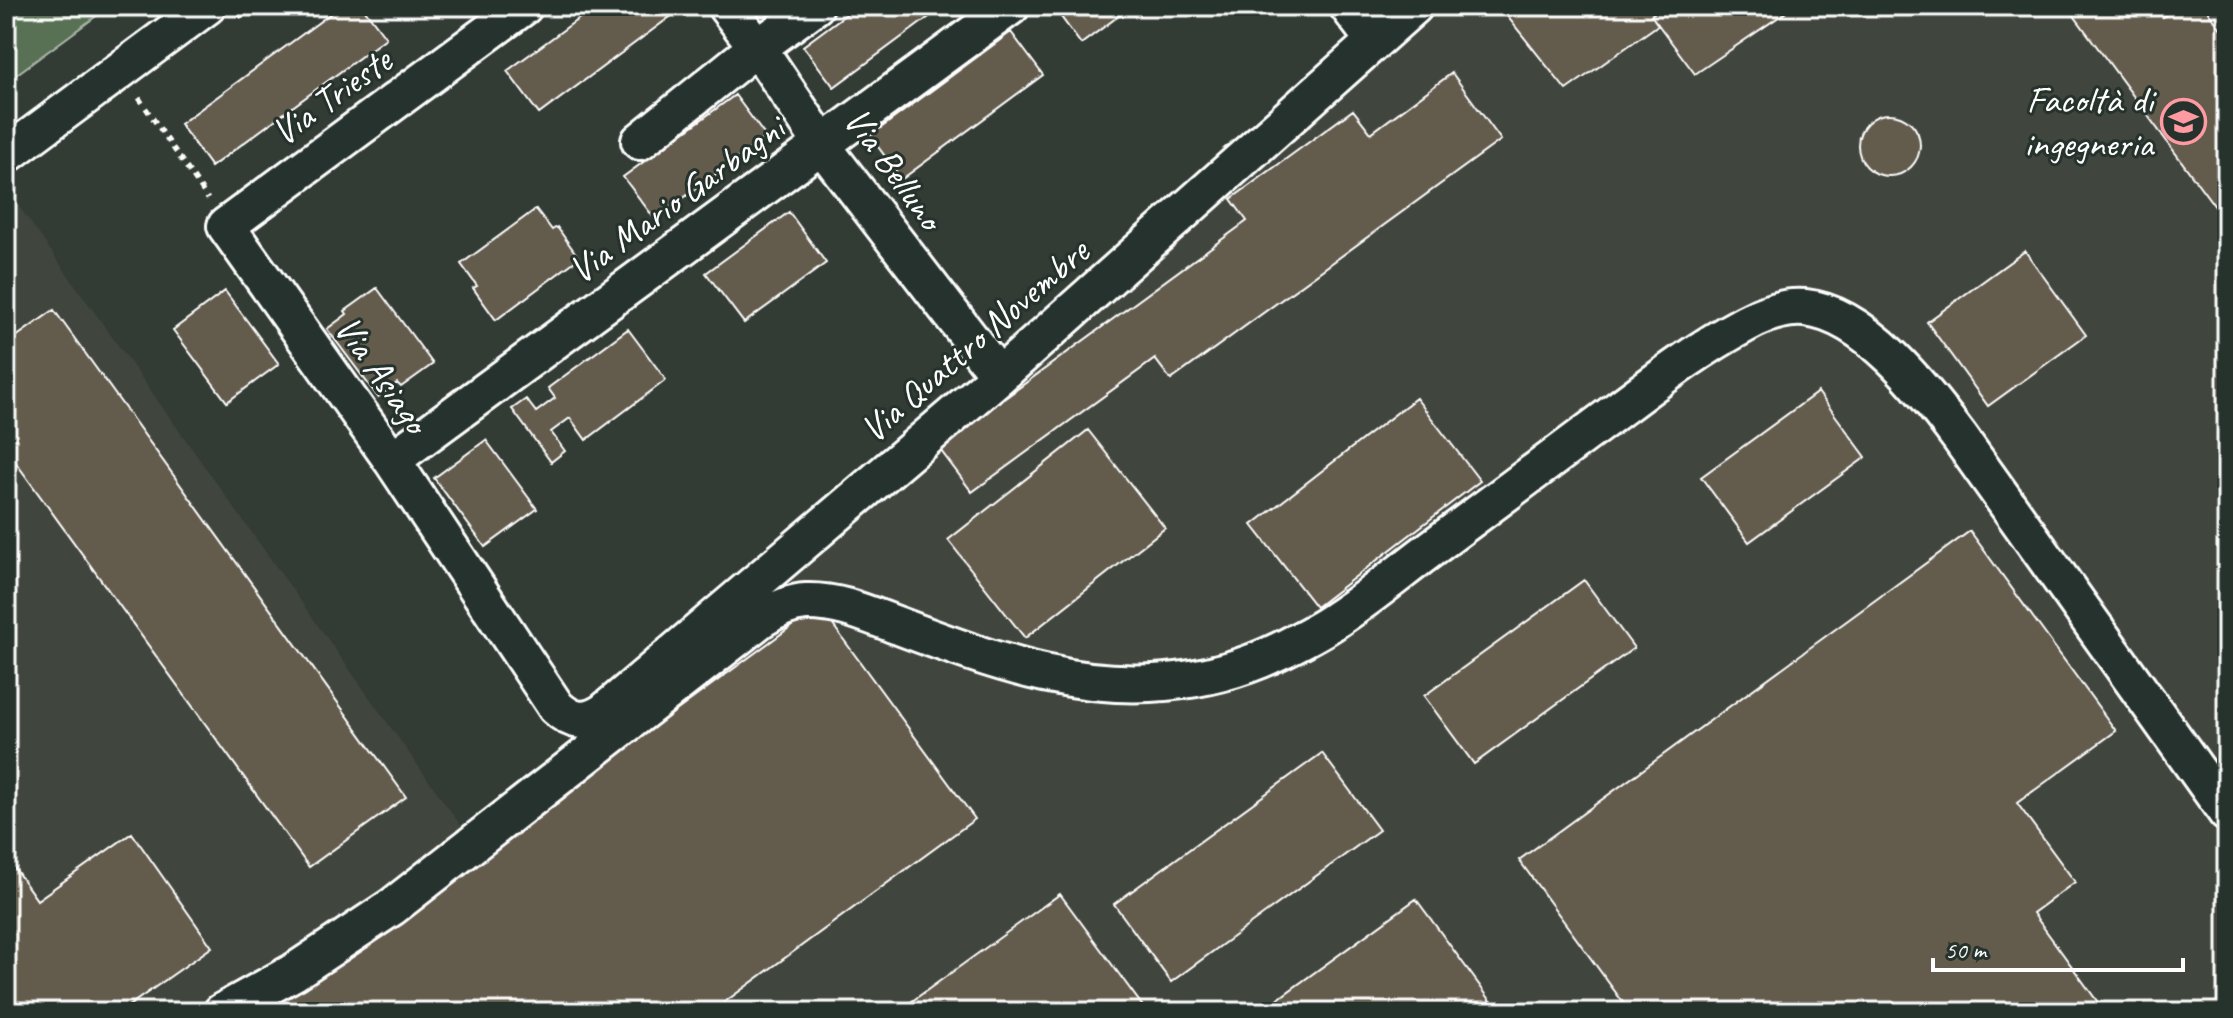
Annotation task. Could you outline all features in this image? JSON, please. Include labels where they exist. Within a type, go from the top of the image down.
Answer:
[{"type":"street","points":[[6,155],[207,6]]},
{"type":"street","name":"Via Trieste","points":[[226,226],[524,6]]},
{"type":"street","name":"Via Belluno","points":[[726,6],[822,144],[999,376]]},
{"type":"street","points":[[640,141],[815,6]]},
{"type":"street","name":"Via Mario Garbagni","points":[[392,460],[1011,6]]},
{"type":"street","points":[[1348,6],[1374,40]]},
{"type":"street","name":"Via Quattro Novembre","points":[[578,721],[595,718],[604,712],[999,376],[1414,6]]},
{"type":"street","name":"Via Asiago","points":[[226,226],[392,460],[556,707],[578,721]]},
{"type":"street","points":[[222,1012],[294,972],[392,907],[776,610],[807,602],[854,608],[983,656],[1070,678],[1122,684],[1160,684],[1242,667],[1336,620],[1704,349],[1752,321],[1787,309],[1813,309],[1847,322],[1867,336],[1918,386],[1960,438],[2227,813]]},
{"type":"path","points":[[2218,6],[2227,12]]},
{"type":"path","points":[[120,70],[226,226]]},
{"type":"shaded area","points":[[1440,6],[2227,6],[2227,1012],[6,1012],[6,199],[11,195],[472,841]]},
{"type":"green space","points":[[6,6],[110,6],[6,82]]},
{"type":"building","points":[[341,6],[362,6],[386,38],[211,167],[180,124]]},
{"type":"building","points":[[596,6],[668,6],[674,14],[539,114],[507,71]]},
{"type":"building","points":[[857,6],[944,6],[834,87],[803,46]]},
{"type":"building","points":[[1053,6],[1132,6],[1081,44]]},
{"type":"building","points":[[1499,6],[1664,6],[1651,15],[1658,25],[1566,90]]},
{"type":"building","points":[[1664,6],[1795,6],[1695,74],[1651,15]]},
{"type":"building","name":"Facoltà di ingegneria","points":[[2067,6],[2155,6],[2163,17],[2178,6],[2204,6],[2227,37],[2227,223]]},
{"type":"building","points":[[1011,32],[1043,75],[902,179],[870,136]]},
{"type":"building","points":[[1452,73],[1501,140],[1171,380],[1155,359],[972,492],[938,447],[1247,221],[1231,199],[1353,110],[1371,133]]},
{"type":"building","points":[[735,95],[766,137],[655,219],[623,177]]},
{"type":"building","points":[[1883,114],[1895,114],[1911,123],[1918,133],[1918,157],[1911,167],[1895,176],[1883,176],[1863,162],[1858,151],[1858,139],[1872,119]]},
{"type":"building","points":[[536,209],[552,230],[557,227],[579,258],[496,320],[473,288],[477,286],[461,264]]},
{"type":"building","points":[[789,212],[826,263],[744,323],[706,273]]},
{"type":"building","points":[[2025,251],[2086,335],[1988,406],[1927,322]]},
{"type":"building","points":[[377,288],[433,364],[401,387],[397,383],[378,397],[327,329],[347,314],[345,311]]},
{"type":"building","points":[[225,291],[279,364],[227,402],[173,330]]},
{"type":"building","points":[[54,310],[406,797],[309,867],[6,449],[6,344]]},
{"type":"building","points":[[628,329],[666,380],[586,440],[570,418],[551,432],[565,451],[551,462],[512,409],[526,399],[536,412],[555,398],[548,388]]},
{"type":"building","points":[[1818,392],[1866,457],[1749,542],[1701,477]]},
{"type":"building","points":[[1416,398],[1480,481],[1316,607],[1252,525]]},
{"type":"building","points":[[1088,430],[1165,528],[1025,638],[948,540]]},
{"type":"building","points":[[486,440],[537,509],[485,547],[434,478]]},
{"type":"building","points":[[1970,531],[2116,731],[2017,803],[2075,882],[2033,913],[2105,1012],[1630,1012],[1519,860]]},
{"type":"building","points":[[1584,580],[1634,648],[1474,764],[1424,696]]},
{"type":"building","points":[[819,606],[975,819],[711,1012],[279,1012],[274,1006]]},
{"type":"building","points":[[1322,753],[1379,830],[1171,982],[1114,904]]},
{"type":"building","points":[[132,833],[212,947],[120,1012],[6,1012],[6,856],[37,900]]},
{"type":"building","points":[[1060,894],[1147,1012],[897,1012]]},
{"type":"building","points":[[1416,899],[1499,1012],[1260,1012]]},
{"type":"place","name":"Facoltà di ingegneria","points":[[2184,121]]}]
